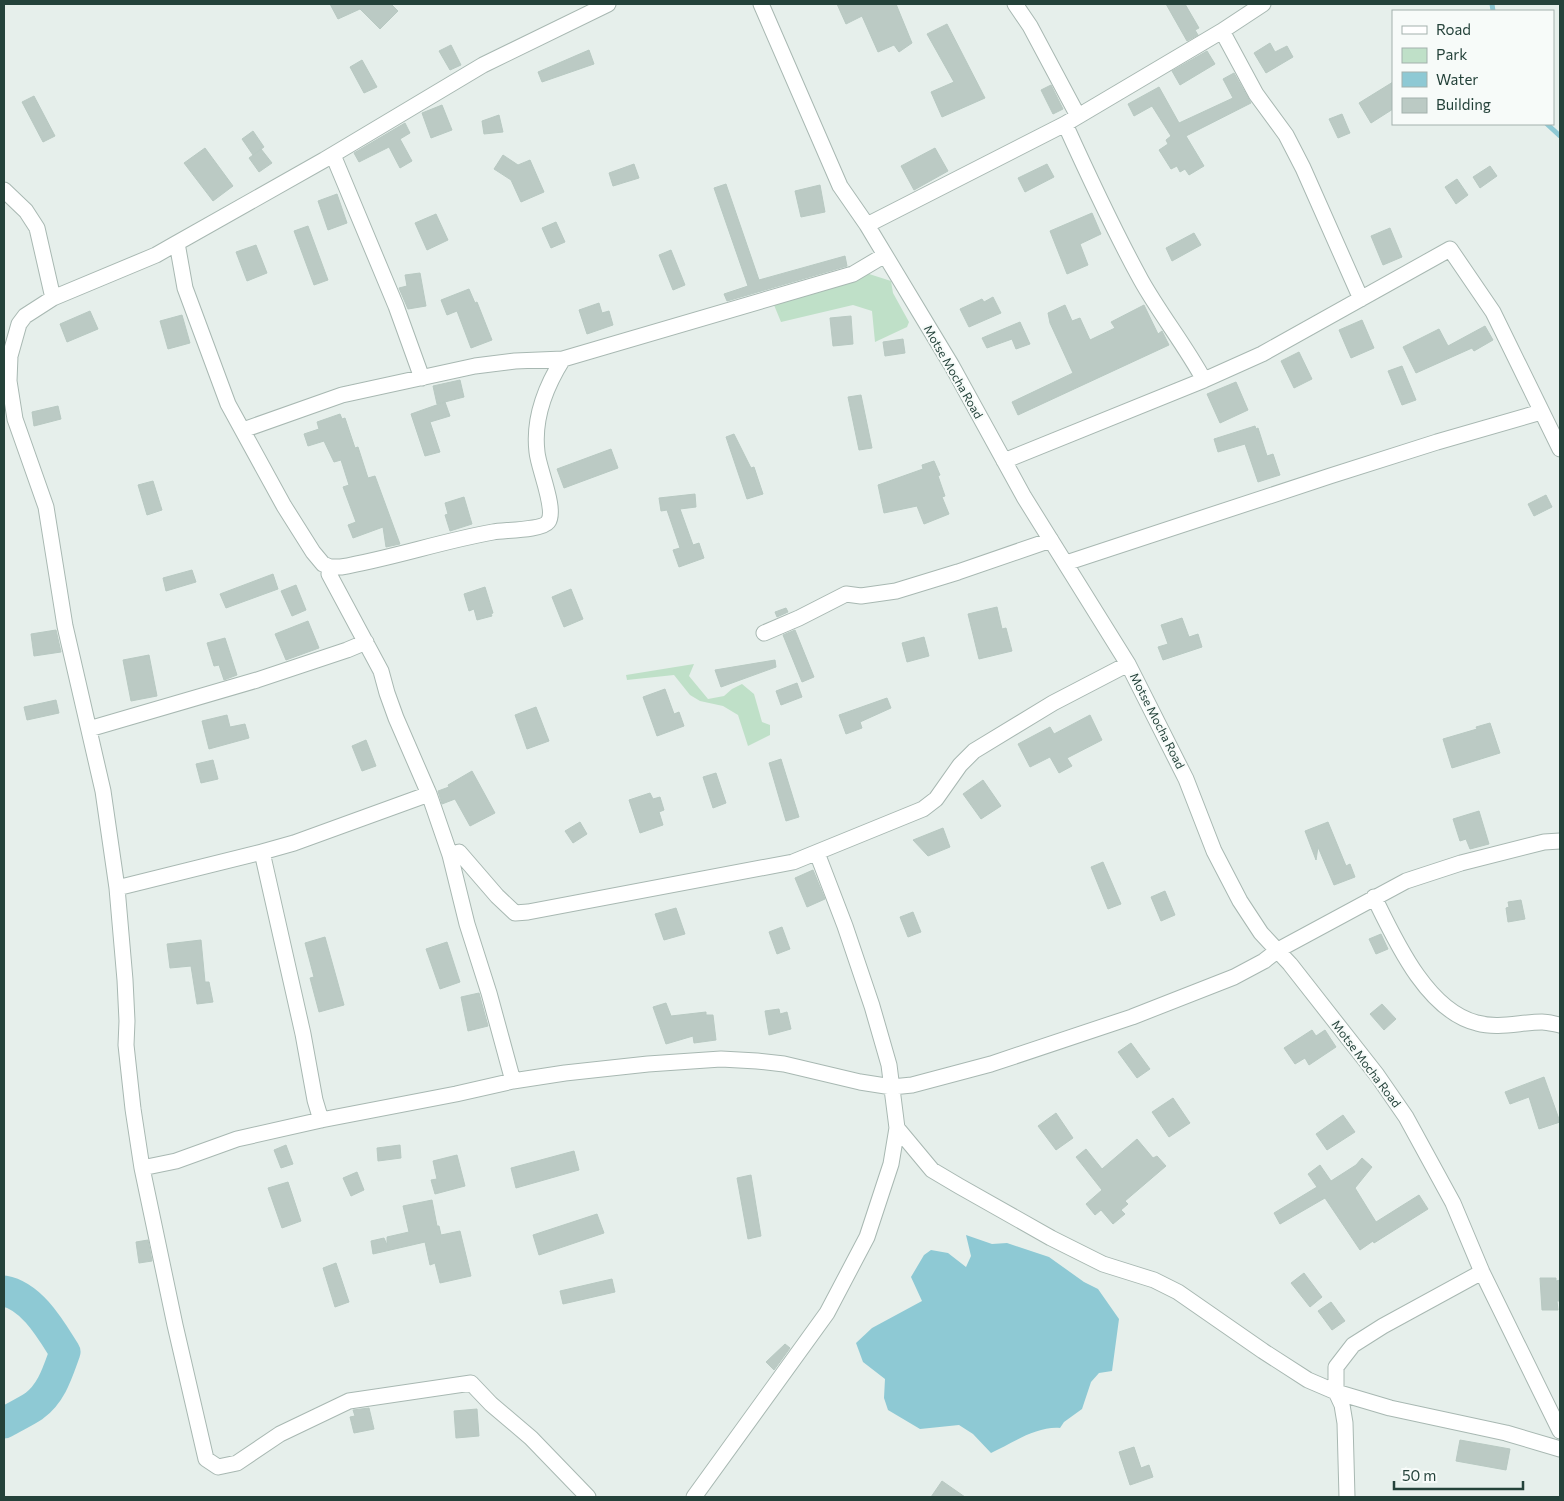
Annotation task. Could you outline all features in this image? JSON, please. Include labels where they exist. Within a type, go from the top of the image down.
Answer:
[{"type":"street","points":[[588,1497],[531,1438],[491,1404],[470,1383],[349,1401],[280,1434],[236,1463],[218,1468],[206,1459],[175,1326],[142,1168],[126,1045],[125,980],[117,888],[102,791],[65,626],[46,507],[15,419],[9,381],[10,356],[18,324],[25,316],[53,298],[156,255],[332,155],[483,64],[608,4]]},
{"type":"street","name":"Motse Mocha Road","points":[[761,4],[840,186],[868,225],[952,366],[1004,461],[1128,664],[1186,779],[1214,851],[1240,901],[1261,933],[1290,964],[1377,1076],[1406,1117],[1453,1203],[1482,1272],[1560,1431]]},
{"type":"street","points":[[1015,4],[1030,26],[1072,120],[1104,207],[1141,281],[1204,380]]},
{"type":"street","points":[[868,225],[1072,120],[1222,31],[1263,4]]},
{"type":"street","points":[[1222,31],[1256,94],[1286,135],[1303,168],[1360,299]]},
{"type":"street","points":[[332,155],[396,306],[422,378]]},
{"type":"street","points":[[4,190],[26,211],[37,228],[53,298]]},
{"type":"street","points":[[177,243],[185,288],[228,404],[302,536],[323,564],[330,567],[359,564],[492,532],[540,527],[547,523],[551,512],[549,494],[541,474],[535,437],[546,390],[563,359]]},
{"type":"street","points":[[1004,461],[1204,380],[1262,354],[1450,250],[1493,312],[1560,449]]},
{"type":"street","points":[[243,430],[342,396],[475,366],[514,361],[563,359],[853,274],[885,255]]},
{"type":"street","points":[[1066,563],[1339,473],[1541,412]]},
{"type":"street","points":[[764,633],[846,594],[861,596],[896,591],[1051,540]]},
{"type":"street","points":[[330,567],[329,574],[381,671],[386,693],[428,794],[450,855],[467,924],[489,993],[512,1081]]},
{"type":"street","points":[[89,729],[257,680],[366,642]]},
{"type":"street","points":[[450,855],[459,852],[497,896],[515,913],[793,862],[923,809],[936,799],[960,765],[974,751],[1053,703],[1128,664]]},
{"type":"street","points":[[117,888],[262,852],[428,794]]},
{"type":"street","points":[[142,1168],[176,1161],[237,1139],[320,1120],[456,1094],[512,1081],[648,1064],[727,1059],[757,1061],[784,1064],[860,1082],[892,1087],[912,1085],[991,1064],[1071,1038],[1234,976],[1406,881],[1461,863],[1544,842],[1560,841]]},
{"type":"street","points":[[262,852],[303,1034],[320,1120]]},
{"type":"street","points":[[694,1497],[828,1313],[867,1237],[891,1164],[897,1128],[889,1065],[872,1006],[845,926],[816,853]]},
{"type":"street","points":[[1374,898],[1402,954],[1436,998],[1455,1015],[1478,1024],[1508,1025],[1543,1022],[1560,1025]]},
{"type":"street","points":[[897,1128],[932,1170],[958,1186],[1051,1238],[1103,1264],[1154,1280],[1178,1292],[1263,1351],[1301,1375],[1336,1392],[1390,1408],[1506,1433],[1560,1449]]},
{"type":"street","points":[[1347,1497],[1345,1423],[1342,1406],[1336,1392],[1336,1366],[1353,1344],[1482,1272]]},
{"type":"green space","points":[[866,273],[891,281],[893,293],[909,322],[907,327],[875,342],[872,311],[853,305],[781,322],[774,305]]},
{"type":"green space","points":[[694,664],[689,676],[708,699],[724,696],[742,684],[754,694],[762,722],[770,725],[770,735],[748,746],[738,715],[723,706],[700,701],[690,695],[674,675],[627,680],[626,675]]},
{"type":"water","points":[[966,1235],[992,1244],[1007,1243],[1049,1257],[1084,1282],[1098,1289],[1119,1319],[1112,1371],[1099,1373],[1091,1382],[1082,1409],[1064,1422],[1060,1428],[1034,1432],[991,1453],[973,1434],[959,1425],[920,1429],[888,1410],[884,1398],[885,1379],[863,1362],[856,1343],[872,1328],[922,1301],[911,1277],[924,1255],[931,1250],[948,1253],[966,1267],[971,1256]]},
{"type":"building","points":[[330,4],[391,4],[398,11],[380,29],[360,9],[338,19]]},
{"type":"building","points":[[837,4],[896,4],[912,43],[899,52],[894,45],[878,52],[862,16],[846,24]]},
{"type":"building","points":[[1166,4],[1185,4],[1199,28],[1195,30],[1198,35],[1187,41]]},
{"type":"building","points":[[947,24],[985,98],[942,117],[931,92],[954,82],[927,34]]},
{"type":"building","points":[[1270,43],[1275,52],[1287,46],[1293,57],[1266,73],[1254,53]]},
{"type":"building","points":[[451,45],[461,65],[450,70],[439,51]]},
{"type":"building","points":[[589,50],[594,64],[542,82],[538,72]]},
{"type":"building","points":[[1207,51],[1215,64],[1180,85],[1172,71]]},
{"type":"building","points":[[362,60],[377,87],[364,93],[350,67]]},
{"type":"building","points":[[1234,73],[1251,103],[1186,136],[1204,166],[1189,175],[1185,169],[1180,172],[1177,166],[1171,169],[1159,150],[1168,144],[1166,140],[1171,136],[1152,106],[1134,116],[1128,104],[1159,87],[1179,123],[1233,98],[1223,79]]},
{"type":"building","points":[[1392,83],[1392,110],[1371,123],[1359,103]]},
{"type":"building","points":[[1051,85],[1063,109],[1053,114],[1041,90]]},
{"type":"building","points":[[34,96],[55,136],[43,142],[22,102]]},
{"type":"building","points":[[442,105],[452,130],[431,138],[422,113]]},
{"type":"building","points":[[1342,114],[1350,133],[1338,138],[1329,119]]},
{"type":"building","points":[[499,115],[503,132],[484,134],[482,121]]},
{"type":"building","points":[[405,123],[410,133],[400,139],[412,161],[400,168],[389,147],[359,162],[354,153]]},
{"type":"building","points":[[253,131],[264,147],[253,155],[242,139]]},
{"type":"building","points":[[205,148],[233,186],[213,201],[184,163]]},
{"type":"building","points":[[935,148],[948,171],[914,190],[901,166]]},
{"type":"building","points":[[261,149],[272,163],[259,172],[249,158]]},
{"type":"building","points":[[503,155],[518,165],[530,160],[544,192],[521,202],[511,180],[494,169]]},
{"type":"building","points":[[634,164],[639,178],[613,186],[609,173]]},
{"type":"building","points":[[1047,164],[1054,177],[1025,192],[1018,178]]},
{"type":"building","points":[[1490,166],[1497,176],[1480,188],[1473,177]]},
{"type":"building","points":[[1457,179],[1468,195],[1456,204],[1445,187]]},
{"type":"building","points":[[726,184],[759,280],[845,256],[847,266],[727,301],[724,294],[748,286],[714,188]]},
{"type":"building","points":[[820,185],[825,212],[801,217],[795,191]]},
{"type":"building","points":[[337,194],[347,223],[328,230],[318,201]]},
{"type":"building","points":[[1092,213],[1101,234],[1080,244],[1088,265],[1067,274],[1050,231]]},
{"type":"building","points":[[436,214],[448,240],[427,250],[415,223]]},
{"type":"building","points":[[556,222],[565,242],[551,248],[542,228]]},
{"type":"building","points":[[308,226],[328,280],[314,285],[294,231]]},
{"type":"building","points":[[1390,228],[1402,257],[1383,265],[1371,236]]},
{"type":"building","points":[[1194,233],[1201,245],[1172,261],[1166,248]]},
{"type":"building","points":[[256,245],[267,273],[247,281],[236,252]]},
{"type":"building","points":[[671,250],[685,285],[673,290],[659,255]]},
{"type":"building","points":[[420,273],[426,306],[408,309],[399,288],[407,286],[405,275]]},
{"type":"building","points":[[469,289],[475,303],[477,302],[492,340],[471,348],[457,311],[447,315],[441,300]]},
{"type":"building","points":[[993,297],[1001,313],[969,327],[960,309],[982,299],[984,302]]},
{"type":"building","points":[[599,303],[602,313],[609,311],[613,325],[587,334],[579,310]]},
{"type":"building","points":[[1065,305],[1072,321],[1080,318],[1090,340],[1115,328],[1111,322],[1144,305],[1158,334],[1162,331],[1169,345],[1018,415],[1012,402],[1073,373],[1050,323],[1048,313]]},
{"type":"building","points":[[90,311],[98,329],[67,342],[60,324]]},
{"type":"building","points":[[182,315],[190,343],[168,349],[160,321]]},
{"type":"building","points":[[851,316],[853,344],[833,346],[830,318]]},
{"type":"building","points":[[1362,320],[1374,348],[1351,358],[1339,330]]},
{"type":"building","points":[[1020,322],[1030,344],[1016,349],[1012,339],[987,348],[982,338]]},
{"type":"building","points":[[1485,326],[1493,340],[1474,351],[1472,348],[1416,373],[1403,347],[1439,329],[1448,346]]},
{"type":"building","points":[[903,339],[905,353],[885,356],[883,342]]},
{"type":"building","points":[[1299,352],[1312,379],[1294,388],[1281,361]]},
{"type":"building","points":[[1402,366],[1416,400],[1402,405],[1388,371]]},
{"type":"building","points":[[460,380],[464,397],[437,404],[433,386]]},
{"type":"building","points":[[1236,382],[1248,410],[1220,423],[1207,394]]},
{"type":"building","points":[[861,395],[872,448],[859,450],[848,397]]},
{"type":"building","points":[[445,402],[450,416],[430,422],[440,452],[425,456],[411,414]]},
{"type":"building","points":[[58,406],[61,419],[34,426],[32,412]]},
{"type":"building","points":[[340,414],[342,419],[345,418],[355,448],[358,447],[368,478],[375,476],[400,544],[386,547],[383,527],[353,538],[348,525],[356,522],[343,487],[349,485],[341,460],[334,462],[324,441],[308,446],[304,434],[319,429],[317,422]]},
{"type":"building","points":[[1255,426],[1256,429],[1258,428],[1267,456],[1273,454],[1280,475],[1258,482],[1245,444],[1218,452],[1214,439]]},
{"type":"building","points":[[734,434],[751,468],[754,467],[763,494],[747,499],[726,437]]},
{"type":"building","points":[[611,449],[618,468],[564,488],[557,469]]},
{"type":"building","points":[[934,461],[940,475],[938,476],[945,496],[942,497],[949,514],[924,524],[917,506],[884,513],[878,485],[923,469],[922,465]]},
{"type":"building","points":[[153,481],[162,510],[147,515],[138,485]]},
{"type":"building","points":[[695,494],[696,507],[680,509],[693,545],[699,543],[704,558],[679,567],[673,550],[680,548],[667,510],[661,511],[659,498]]},
{"type":"building","points":[[1546,495],[1552,507],[1534,516],[1528,504]]},
{"type":"building","points":[[464,497],[472,524],[450,531],[445,515],[448,514],[445,503]]},
{"type":"building","points":[[192,570],[196,582],[166,591],[163,578]]},
{"type":"building","points":[[273,574],[278,589],[226,608],[220,594]]},
{"type":"building","points":[[296,585],[306,610],[292,616],[281,591]]},
{"type":"building","points":[[485,587],[493,613],[491,614],[492,616],[477,620],[474,609],[469,611],[464,594]]},
{"type":"building","points":[[571,589],[583,619],[564,627],[552,597]]},
{"type":"building","points":[[997,607],[1002,629],[1006,628],[1012,651],[979,659],[968,614]]},
{"type":"building","points":[[786,608],[788,612],[777,617],[775,612]]},
{"type":"building","points":[[1182,618],[1189,637],[1198,634],[1202,647],[1163,660],[1158,647],[1168,644],[1161,625]]},
{"type":"building","points":[[308,621],[319,648],[286,660],[275,634]]},
{"type":"building","points":[[56,630],[61,652],[34,656],[31,634]]},
{"type":"building","points":[[795,630],[814,677],[802,682],[783,635]]},
{"type":"building","points":[[924,637],[929,656],[907,662],[902,643]]},
{"type":"building","points":[[225,638],[237,675],[224,680],[219,665],[214,666],[207,643]]},
{"type":"building","points":[[149,655],[157,696],[131,701],[123,660]]},
{"type":"building","points":[[775,660],[776,667],[721,687],[715,670]]},
{"type":"building","points":[[797,683],[802,697],[781,705],[776,691]]},
{"type":"building","points":[[665,689],[674,714],[679,712],[684,726],[657,736],[643,697]]},
{"type":"building","points":[[887,698],[891,708],[860,722],[862,728],[846,734],[839,715]]},
{"type":"building","points":[[56,700],[59,713],[27,720],[24,707]]},
{"type":"building","points":[[536,707],[549,741],[527,749],[515,715]]},
{"type":"building","points":[[227,715],[230,727],[245,724],[249,738],[209,749],[202,721]]},
{"type":"building","points":[[1090,715],[1102,740],[1067,758],[1072,766],[1059,773],[1050,757],[1030,767],[1018,744],[1050,727],[1054,734]]},
{"type":"building","points":[[1490,723],[1500,753],[1452,768],[1443,739]]},
{"type":"building","points":[[366,740],[376,766],[362,771],[352,746]]},
{"type":"building","points":[[781,759],[799,817],[786,821],[769,763]]},
{"type":"building","points":[[213,760],[218,779],[201,783],[196,764]]},
{"type":"building","points":[[472,771],[495,813],[470,826],[455,799],[442,804],[438,791],[449,787],[448,785]]},
{"type":"building","points":[[716,773],[726,803],[713,808],[703,777]]},
{"type":"building","points":[[983,780],[1001,806],[981,819],[963,794]]},
{"type":"building","points":[[650,793],[653,799],[660,797],[664,810],[659,812],[663,825],[640,833],[629,800]]},
{"type":"building","points":[[1479,811],[1489,844],[1470,849],[1466,839],[1460,841],[1453,819]]},
{"type":"building","points":[[580,822],[587,834],[573,843],[565,831]]},
{"type":"building","points":[[1328,822],[1346,866],[1350,864],[1355,877],[1334,885],[1318,847],[1316,860],[1305,831]]},
{"type":"building","points":[[943,828],[950,847],[928,856],[913,840]]},
{"type":"building","points":[[1103,862],[1121,904],[1108,909],[1091,867]]},
{"type":"building","points":[[813,870],[825,899],[807,907],[795,878]]},
{"type":"building","points":[[1165,891],[1175,915],[1161,921],[1151,897]]},
{"type":"building","points":[[1521,900],[1525,919],[1508,922],[1506,908],[1509,907],[1508,902]]},
{"type":"building","points":[[676,908],[685,934],[664,940],[655,914]]},
{"type":"building","points":[[913,912],[921,932],[908,937],[900,917]]},
{"type":"building","points":[[782,927],[790,949],[777,954],[769,932]]},
{"type":"building","points":[[1381,934],[1388,949],[1376,954],[1369,939]]},
{"type":"building","points":[[325,937],[344,1005],[319,1012],[310,978],[314,977],[305,943]]},
{"type":"building","points":[[201,940],[205,982],[209,982],[213,1002],[197,1004],[191,966],[170,968],[167,944]]},
{"type":"building","points":[[447,942],[460,982],[440,989],[426,949]]},
{"type":"building","points":[[479,993],[488,1026],[468,1031],[461,997]]},
{"type":"building","points":[[666,1003],[671,1016],[706,1012],[706,1015],[713,1015],[716,1040],[694,1043],[693,1036],[666,1044],[653,1007]]},
{"type":"building","points":[[1382,1004],[1396,1019],[1384,1030],[1370,1014]]},
{"type":"building","points":[[779,1009],[780,1014],[787,1012],[791,1029],[769,1035],[765,1011]]},
{"type":"building","points":[[1312,1030],[1316,1036],[1325,1030],[1336,1047],[1309,1065],[1305,1058],[1295,1064],[1284,1048]]},
{"type":"building","points":[[1131,1043],[1150,1069],[1137,1078],[1118,1052]]},
{"type":"building","points":[[1544,1077],[1560,1122],[1539,1129],[1529,1097],[1510,1104],[1505,1092]]},
{"type":"building","points":[[1173,1098],[1190,1123],[1169,1137],[1152,1112]]},
{"type":"building","points":[[1056,1113],[1073,1138],[1056,1150],[1038,1126]]},
{"type":"building","points":[[1343,1115],[1355,1132],[1327,1150],[1316,1134]]},
{"type":"building","points":[[1137,1139],[1153,1158],[1157,1156],[1166,1166],[1125,1201],[1128,1204],[1121,1210],[1125,1214],[1113,1224],[1101,1210],[1095,1215],[1086,1204],[1102,1190],[1076,1157],[1086,1149],[1102,1169]]},
{"type":"building","points":[[286,1145],[293,1164],[281,1168],[274,1150]]},
{"type":"building","points":[[400,1145],[401,1158],[378,1161],[377,1148]]},
{"type":"building","points":[[574,1151],[579,1170],[516,1188],[511,1168]]},
{"type":"building","points":[[457,1155],[465,1186],[435,1194],[431,1180],[437,1179],[433,1161]]},
{"type":"building","points":[[1362,1158],[1372,1167],[1355,1188],[1376,1222],[1419,1195],[1428,1209],[1360,1250],[1325,1198],[1280,1224],[1274,1213],[1317,1187],[1308,1174],[1320,1165],[1331,1181],[1356,1165]]},
{"type":"building","points":[[357,1172],[364,1190],[351,1196],[343,1178]]},
{"type":"building","points":[[751,1175],[761,1236],[748,1239],[737,1178]]},
{"type":"building","points":[[288,1182],[301,1221],[282,1228],[268,1188]]},
{"type":"building","points":[[432,1200],[437,1226],[439,1226],[441,1235],[460,1231],[471,1276],[440,1283],[435,1263],[430,1265],[425,1242],[373,1254],[371,1241],[384,1238],[387,1245],[387,1237],[409,1232],[403,1206]]},
{"type":"building","points":[[597,1214],[604,1233],[539,1255],[533,1235]]},
{"type":"building","points":[[148,1240],[152,1261],[139,1263],[136,1242]]},
{"type":"building","points":[[336,1263],[349,1302],[335,1307],[323,1268]]},
{"type":"building","points":[[1304,1273],[1322,1297],[1310,1307],[1291,1283]]},
{"type":"building","points":[[1540,1278],[1556,1278],[1556,1281],[1560,1280],[1560,1301],[1557,1301],[1558,1310],[1542,1310]]},
{"type":"building","points":[[612,1279],[615,1292],[563,1304],[560,1291]]},
{"type":"building","points":[[1331,1302],[1345,1321],[1332,1330],[1318,1311]]},
{"type":"building","points":[[785,1344],[790,1348],[774,1370],[766,1362]]},
{"type":"building","points":[[369,1408],[374,1429],[354,1433],[350,1417],[355,1416],[353,1410]]},
{"type":"building","points":[[477,1409],[479,1436],[456,1438],[454,1411]]},
{"type":"building","points":[[1460,1440],[1510,1449],[1506,1470],[1456,1461]]},
{"type":"building","points":[[1134,1447],[1141,1468],[1149,1465],[1153,1477],[1130,1485],[1119,1452]]},
{"type":"building","points":[[942,1481],[965,1497],[931,1497]]},
{"type":"waterway","points":[[1492,4],[1493,10]]},
{"type":"waterway","points":[[1548,125],[1560,136]]},
{"type":"waterway","points":[[4,1291],[14,1294],[32,1307],[47,1324],[65,1352],[54,1381],[40,1401],[4,1423]]}]
